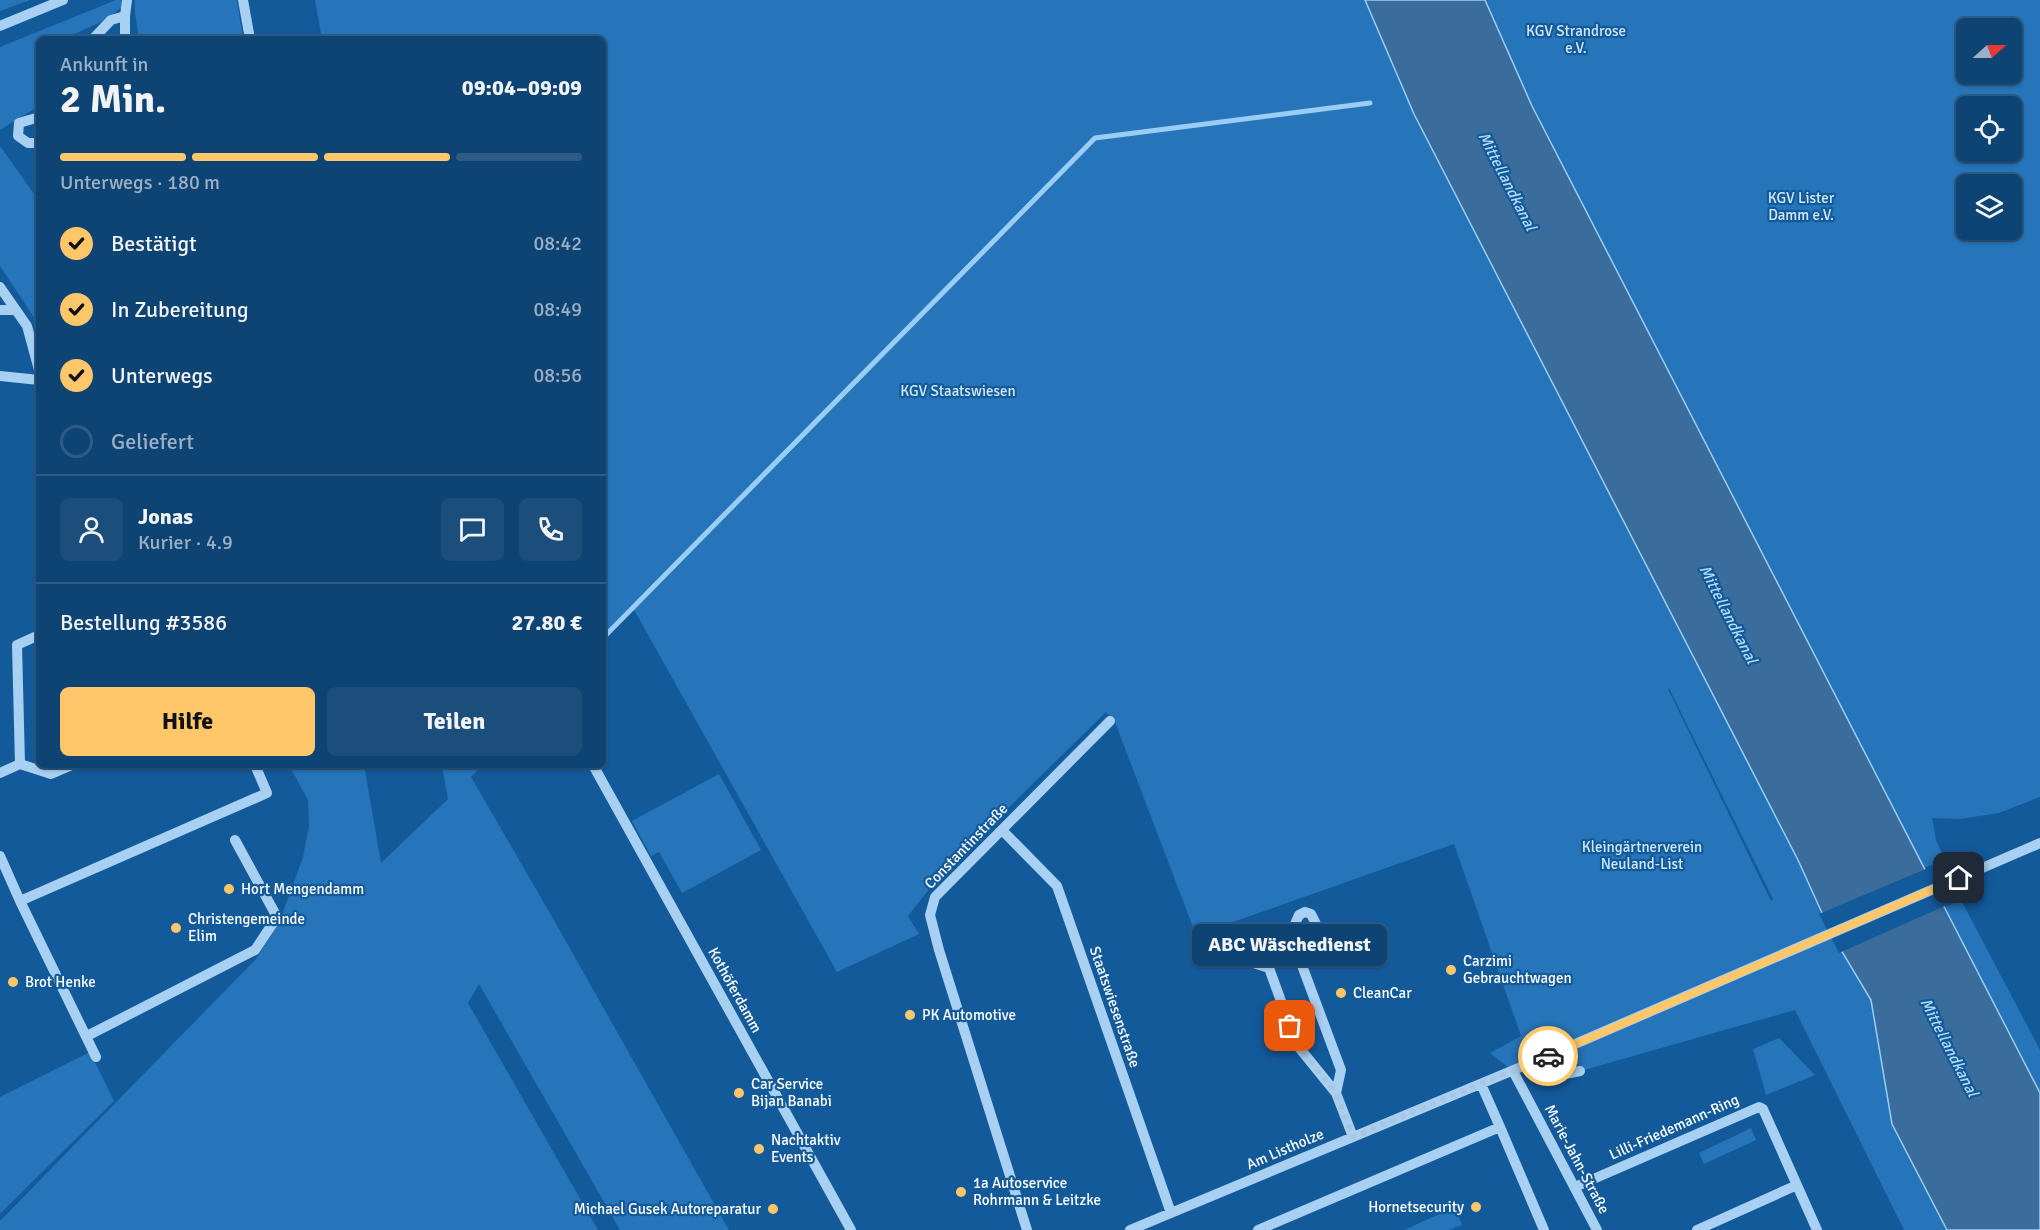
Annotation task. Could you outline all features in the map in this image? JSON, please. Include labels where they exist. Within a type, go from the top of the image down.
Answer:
[{"type":"street","points":[[0,26],[63,0]]},
{"type":"street","points":[[126,36],[124,16],[127,0]]},
{"type":"street","points":[[243,0],[249,36]]},
{"type":"street","points":[[96,36],[111,20],[124,16]]},
{"type":"street","points":[[36,118],[19,123],[18,136],[28,143],[36,143]]},
{"type":"street","points":[[0,287],[27,326],[36,359]]},
{"type":"street","points":[[0,310],[16,310]]},
{"type":"street","points":[[0,376],[36,380]]},
{"type":"street","points":[[20,764],[17,645],[36,636]]},
{"type":"street","name":"Constantinstraße","points":[[1027,1230],[930,915],[935,897],[1110,721]]},
{"type":"street","points":[[0,773],[20,764],[51,774],[65,768]]},
{"type":"street","points":[[20,901],[267,793],[256,768]]},
{"type":"street","name":"Kothöferdamm","points":[[595,768],[851,1230]]},
{"type":"street","name":"Staatswiesenstraße","points":[[1002,830],[1057,886],[1172,1213]]},
{"type":"street","points":[[87,1036],[255,950],[276,917],[235,840]]},
{"type":"street","name":"Am Listholze","points":[[1130,1230],[1513,1071],[2040,843]]},
{"type":"street","points":[[0,856],[96,1057]]},
{"type":"street","points":[[1318,928],[1311,914],[1305,912],[1299,915],[1294,924],[1294,944],[1341,1070],[1336,1093]]},
{"type":"street","points":[[1225,954],[1269,968],[1297,1045],[1336,1093],[1353,1137]]},
{"type":"street","points":[[1545,1057],[1556,1076],[1580,1071]]},
{"type":"street","name":"Marie-Jahn-Straße","points":[[1513,1071],[1598,1230]]},
{"type":"street","points":[[1481,1084],[1544,1230]]},
{"type":"street","name":"Lilli-Friedemann-Ring","points":[[1575,1187],[1759,1107],[1763,1109],[1817,1230]]},
{"type":"street","points":[[1258,1230],[1500,1127]]},
{"type":"street","points":[[1697,1230],[1797,1185]]},
{"type":"green space","points":[[0,0],[30,0],[0,11]]},
{"type":"green space","points":[[116,0],[121,0],[122,7],[101,22],[70,36],[36,36],[36,108],[0,130],[0,47]]},
{"type":"green space","points":[[135,0],[237,0],[243,36],[139,36]]},
{"type":"green space","name":"KGV Staatswiesen","points":[[315,0],[1365,0],[1414,114],[1798,860],[1832,935],[1871,1000],[1892,1124],[1947,1230],[1904,1230],[1795,1010],[1556,1076],[1544,1057],[1513,1071],[1490,1053],[1521,1036],[1454,844],[1196,935],[1115,722],[1106,712],[941,874],[908,916],[919,934],[837,972],[633,608],[606,635],[606,36],[321,36]],"holes":[[[1669,688],[1773,899],[1771,901],[1668,689]]]},
{"type":"green space","name":"KGV Lister Damm e.V.","points":[[1485,0],[2040,0],[2040,797],[1999,813],[1960,819],[1932,818],[1936,840],[1945,860],[1924,868],[1532,106]]},
{"type":"green space","points":[[0,146],[36,197],[36,320],[0,266]]},
{"type":"green space","points":[[291,768],[365,768],[381,863],[448,799],[443,768],[479,768],[471,777],[729,1230],[620,1230],[479,984],[468,1003],[598,1230],[0,1230],[0,1221],[256,959],[279,923],[303,857],[309,827],[308,800]]},
{"type":"green space","points":[[719,774],[761,850],[682,893],[659,852],[651,856],[632,821]]},
{"type":"green space","points":[[1961,900],[2040,1050],[2040,1093],[1945,907]]},
{"type":"green space","points":[[1779,1038],[1815,1075],[1766,1095],[1753,1049]]},
{"type":"green space","points":[[90,1052],[114,1101],[0,1214],[0,1097]]},
{"type":"green space","points":[[1751,1128],[1756,1140],[1704,1164],[1699,1153]]},
{"type":"green space","points":[[1455,1207],[1462,1225],[1449,1230],[1404,1230]]},
{"type":"water","name":"Mittellandkanal","points":[[1365,0],[1485,0],[1532,106],[2040,1093],[2040,1230],[1947,1230],[1892,1124],[1871,1000],[1832,935],[1798,860],[1414,114]]},
{"type":"pier","points":[[1928,868],[1947,905],[1839,953],[1819,914]]},
{"type":"waterway","points":[[606,635],[1095,138],[1370,103]]},
{"type":"way so far","points":[[1290,1026],[1297,1045],[1336,1093],[1353,1137],[1548,1056]]},
{"type":"place","name":"Hort Mengendamm","points":[[229,889]]},
{"type":"place","name":"Christengemeinde Elim","points":[[176,928]]},
{"type":"place","name":"Carzimi Gebrauchtwagen","points":[[1451,970]]},
{"type":"place","name":"Brot Henke","points":[[13,982]]},
{"type":"place","name":"CleanCar","points":[[1341,993]]},
{"type":"place","name":"PK Automotive","points":[[910,1015]]},
{"type":"place","name":"ABC Wäschedienst","points":[[1290,1026]]},
{"type":"place","name":"Car Service Bijan Banabi","points":[[739,1093]]},
{"type":"place","name":"Nachtaktiv Events","points":[[759,1149]]},
{"type":"place","name":"1a Autoservice Rohrmann & Leitzke","points":[[961,1192]]},
{"type":"place","name":"Hornetsecurity","points":[[1476,1207]]},
{"type":"place","name":"Michael Gusek Autoreparatur","points":[[773,1209]]},
{"type":"route","points":[[1548,1056],[1959,878]]},
{"type":"park label","name":"KGV Strandrose e.V.","points":[[1576,40]]},
{"type":"park label","name":"Kleingärtnerverein Neuland-List","points":[[1642,856]]}]
